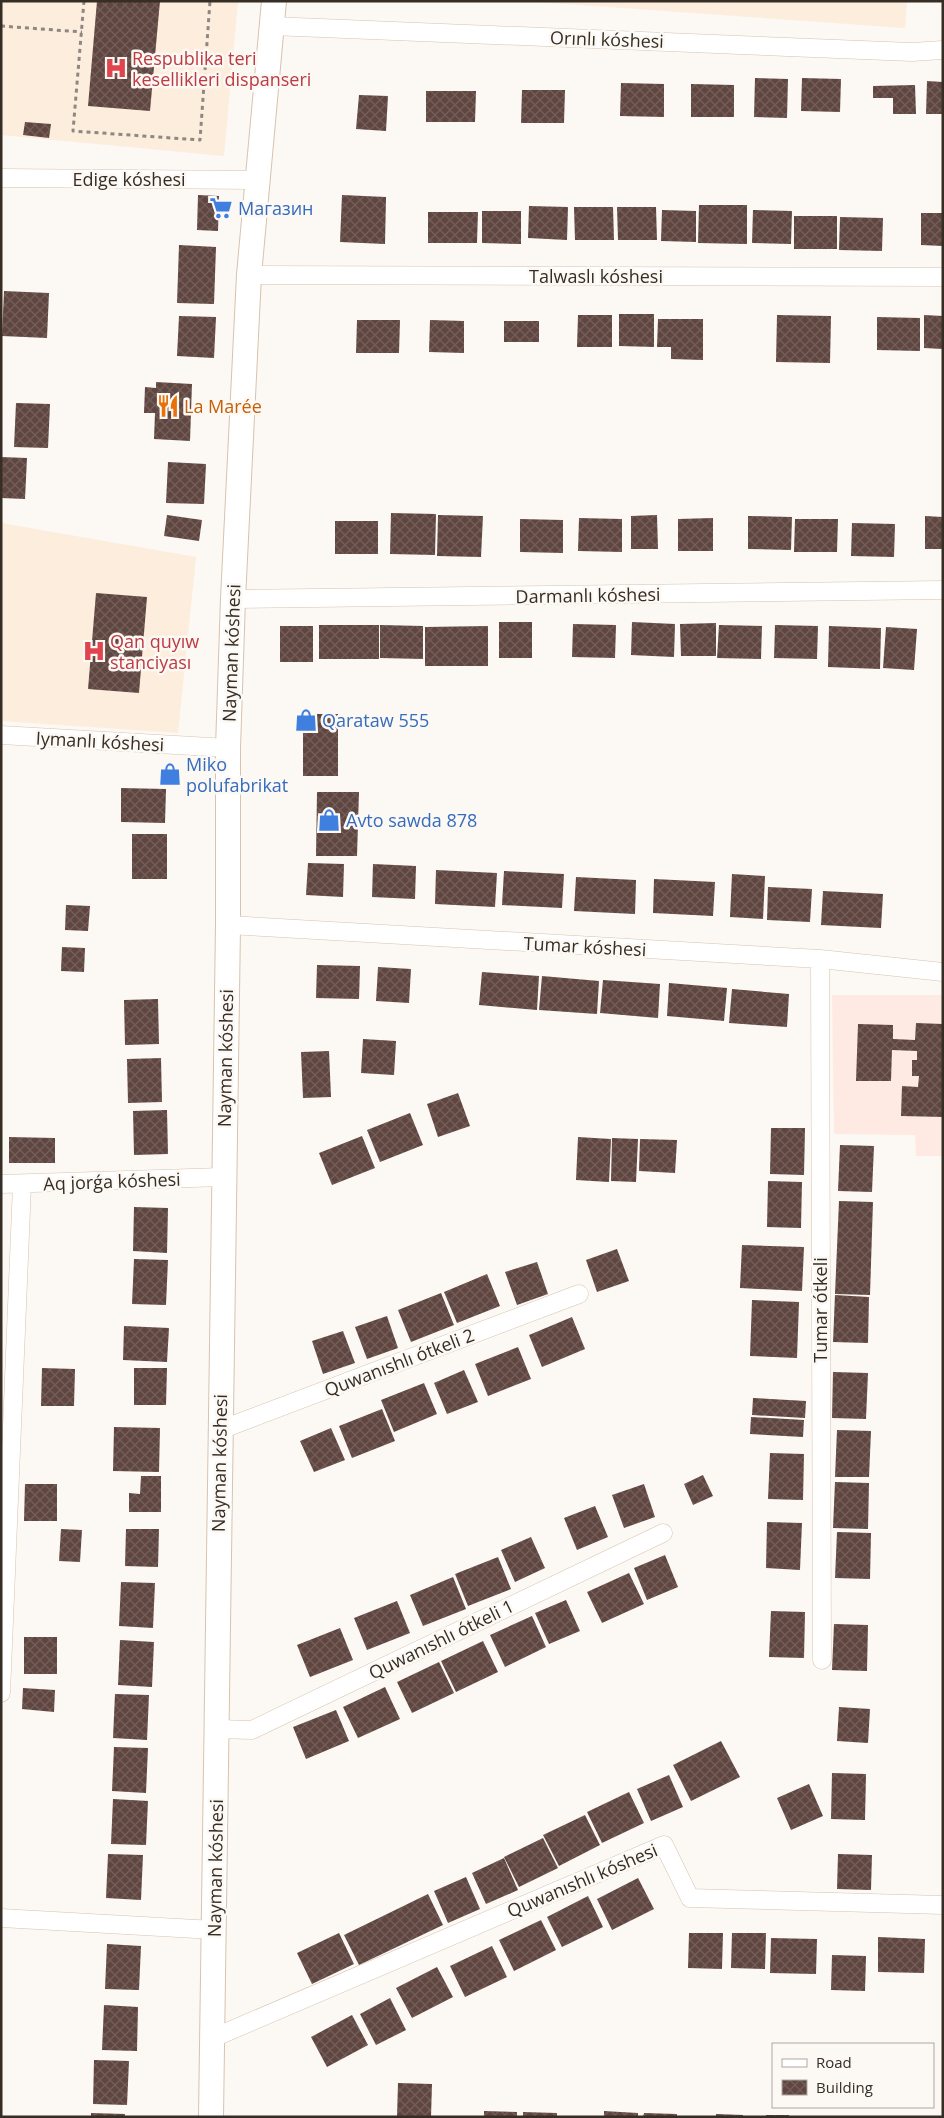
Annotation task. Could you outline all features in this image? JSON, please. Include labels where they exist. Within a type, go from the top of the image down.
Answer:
[{"type":"main road","name":"Nayman kóshesi","points":[[211,2117],[228,925],[228,748],[233,600],[249,276],[274,1]]},
{"type":"street","name":"Orınlı kóshesi","points":[[272,26],[912,52],[943,50]]},
{"type":"street","name":"Edige kóshesi","points":[[1,178],[257,180]]},
{"type":"street","name":"Talwaslı kóshesi","points":[[249,276],[943,277]]},
{"type":"street","name":"Darmanlı kóshesi","points":[[233,600],[943,590]]},
{"type":"street","name":"Iymanlı kóshesi","points":[[1,736],[228,748]]},
{"type":"street","name":"Tumar kóshesi","points":[[228,925],[820,959],[943,972]]},
{"type":"street","name":"Tumar ótkeli","points":[[820,959],[822,1660]]},
{"type":"street","name":"Aq jorǵa kóshesi","points":[[1,1184],[22,1185],[223,1177]]},
{"type":"street","points":[[1,1693],[22,1185]]},
{"type":"street","name":"Quwanıshlı ótkeli 2","points":[[220,1430],[579,1294]]},
{"type":"street","name":"Quwanıshlı ótkeli 1","points":[[216,1730],[252,1730],[663,1533]]},
{"type":"street","name":"Quwanıshlı kóshesi","points":[[213,2038],[664,1845],[690,1898],[943,1906]]},
{"type":"street","points":[[1,1918],[214,1930]]},
{"type":"path","points":[[84,1],[73,131],[200,140],[210,1]]},
{"type":"path","points":[[1,26],[82,32]]},
{"type":"shaded area","name":"Respublika teri kesellikleri dispanseri","points":[[1,1],[238,1],[224,156],[1,135]]},
{"type":"shaded area","points":[[523,1],[907,1],[905,28]]},
{"type":"shaded area","name":"Qan quyıw stanciyası","points":[[1,523],[196,557],[178,733],[1,721]]},
{"type":"shaded area","points":[[832,995],[943,995],[943,1156],[916,1156],[915,1135],[834,1134]]},
{"type":"building","points":[[97,1],[160,1],[150,111],[88,106]]},
{"type":"building","points":[[755,78],[788,79],[787,118],[754,117]]},
{"type":"building","points":[[802,78],[841,79],[840,112],[801,111]]},
{"type":"building","points":[[927,81],[943,82],[943,114],[926,114]]},
{"type":"building","points":[[621,83],[664,84],[664,117],[620,116]]},
{"type":"building","points":[[691,84],[734,85],[734,117],[691,117]]},
{"type":"building","points":[[915,85],[916,114],[893,114],[893,98],[873,98],[873,86]]},
{"type":"building","points":[[522,90],[565,90],[564,123],[521,123]]},
{"type":"building","points":[[426,91],[476,91],[475,122],[426,122]]},
{"type":"building","points":[[359,95],[388,96],[386,131],[356,129]]},
{"type":"building","points":[[25,122],[51,124],[49,138],[23,135]]},
{"type":"building","points":[[198,195],[219,196],[218,231],[197,230]]},
{"type":"building","points":[[342,195],[386,197],[385,244],[340,242]]},
{"type":"building","points":[[699,205],[747,205],[747,244],[698,243]]},
{"type":"building","points":[[529,206],[568,207],[567,240],[528,238]]},
{"type":"building","points":[[574,207],[613,207],[614,240],[575,240]]},
{"type":"building","points":[[617,207],[656,207],[657,240],[618,240]]},
{"type":"building","points":[[662,210],[696,211],[696,242],[661,241]]},
{"type":"building","points":[[753,210],[792,211],[791,244],[752,243]]},
{"type":"building","points":[[482,211],[521,211],[521,244],[482,243]]},
{"type":"building","points":[[428,212],[478,212],[477,243],[428,243]]},
{"type":"building","points":[[921,213],[943,213],[943,246],[921,245]]},
{"type":"building","points":[[794,216],[837,216],[837,249],[794,249]]},
{"type":"building","points":[[840,217],[883,218],[882,251],[839,250]]},
{"type":"building","points":[[179,245],[216,247],[214,304],[177,303]]},
{"type":"building","points":[[4,291],[49,293],[47,338],[2,336]]},
{"type":"building","points":[[619,314],[654,314],[654,347],[619,346]]},
{"type":"building","points":[[578,315],[612,315],[612,347],[577,347]]},
{"type":"building","points":[[777,315],[831,316],[830,363],[776,362]]},
{"type":"building","points":[[924,315],[943,316],[943,349],[924,348]]},
{"type":"building","points":[[179,316],[216,317],[214,358],[177,356]]},
{"type":"building","points":[[877,317],[920,318],[920,351],[877,350]]},
{"type":"building","points":[[658,319],[703,319],[703,360],[671,359],[671,347],[657,347]]},
{"type":"building","points":[[357,320],[400,320],[399,353],[356,353]]},
{"type":"building","points":[[430,320],[464,321],[464,353],[429,352]]},
{"type":"building","points":[[504,321],[539,321],[539,342],[504,342]]},
{"type":"building","name":"La Marée","points":[[156,382],[192,384],[190,441],[154,439],[155,413],[144,413],[145,387],[156,388]]},
{"type":"building","points":[[16,403],[50,404],[48,448],[14,447]]},
{"type":"building","points":[[1,457],[27,458],[25,499],[1,498]]},
{"type":"building","points":[[168,462],[206,464],[204,504],[166,503]]},
{"type":"building","points":[[391,513],[436,514],[435,555],[390,554]]},
{"type":"building","points":[[167,515],[202,520],[199,541],[164,536]]},
{"type":"building","points":[[438,515],[483,516],[481,557],[437,556]]},
{"type":"building","points":[[657,515],[658,549],[631,549],[631,516]]},
{"type":"building","points":[[748,516],[792,517],[791,550],[748,549]]},
{"type":"building","points":[[925,516],[943,517],[943,549],[925,549]]},
{"type":"building","points":[[579,518],[622,519],[622,552],[578,551]]},
{"type":"building","points":[[713,518],[713,551],[678,551],[678,519]]},
{"type":"building","points":[[520,519],[563,520],[563,553],[520,552]]},
{"type":"building","points":[[795,519],[838,519],[837,552],[794,552]]},
{"type":"building","points":[[335,521],[378,521],[378,554],[335,554]]},
{"type":"building","points":[[852,523],[895,524],[894,557],[851,556]]},
{"type":"building","points":[[96,593],[147,597],[139,693],[88,689]]},
{"type":"building","points":[[499,622],[532,622],[532,658],[499,658]]},
{"type":"building","points":[[632,622],[675,624],[674,657],[631,655]]},
{"type":"building","points":[[716,623],[716,656],[681,656],[680,624]]},
{"type":"building","points":[[573,624],[616,625],[615,658],[572,657]]},
{"type":"building","points":[[319,625],[379,625],[379,659],[319,659]]},
{"type":"building","points":[[380,625],[423,626],[423,659],[380,658]]},
{"type":"building","points":[[719,625],[762,626],[761,659],[717,658]]},
{"type":"building","points":[[775,625],[818,626],[817,659],[774,658]]},
{"type":"building","points":[[280,626],[313,626],[313,662],[280,662]]},
{"type":"building","points":[[488,626],[488,666],[425,666],[425,627]]},
{"type":"building","points":[[829,626],[881,628],[880,669],[828,667]]},
{"type":"building","points":[[886,627],[917,629],[914,670],[883,668]]},
{"type":"building","points":[[303,714],[338,714],[338,776],[303,776]]},
{"type":"building","points":[[121,788],[166,789],[165,823],[121,822]]},
{"type":"building","points":[[317,792],[359,792],[357,856],[316,856]]},
{"type":"building","points":[[132,834],[167,834],[167,879],[132,879]]},
{"type":"building","points":[[308,863],[344,864],[343,897],[306,895]]},
{"type":"building","points":[[373,864],[416,866],[415,899],[372,897]]},
{"type":"building","points":[[436,870],[497,873],[495,907],[435,904]]},
{"type":"building","points":[[504,871],[564,874],[562,908],[502,905]]},
{"type":"building","points":[[732,874],[765,876],[763,919],[730,917]]},
{"type":"building","points":[[576,877],[636,880],[635,914],[574,911]]},
{"type":"building","points":[[654,879],[715,882],[713,916],[653,913]]},
{"type":"building","points":[[768,887],[812,889],[810,922],[767,920]]},
{"type":"building","points":[[823,891],[883,894],[881,928],[821,925]]},
{"type":"building","points":[[66,905],[90,906],[88,931],[65,930]]},
{"type":"building","points":[[62,947],[85,948],[84,972],[61,971]]},
{"type":"building","points":[[317,965],[360,966],[359,999],[316,998]]},
{"type":"building","points":[[378,967],[411,969],[409,1003],[376,1001]]},
{"type":"building","points":[[482,972],[539,976],[537,1010],[479,1005]]},
{"type":"building","points":[[542,976],[599,981],[597,1014],[539,1010]]},
{"type":"building","points":[[603,980],[660,984],[658,1018],[600,1013]]},
{"type":"building","points":[[669,983],[727,988],[724,1021],[667,1016]]},
{"type":"building","points":[[732,989],[789,994],[787,1027],[729,1023]]},
{"type":"building","points":[[158,999],[159,1044],[125,1045],[124,1000]]},
{"type":"building","points":[[916,1023],[943,1024],[943,1117],[901,1116],[902,1086],[918,1087],[919,1076],[912,1076],[912,1060],[917,1060],[917,1051],[892,1050],[891,1081],[856,1081],[858,1024],[893,1025],[893,1039],[915,1040]]},
{"type":"building","points":[[363,1039],[396,1041],[394,1075],[361,1073]]},
{"type":"building","points":[[329,1051],[331,1097],[303,1098],[301,1052]]},
{"type":"building","points":[[161,1058],[162,1102],[128,1103],[127,1059]]},
{"type":"building","points":[[458,1093],[470,1126],[438,1137],[427,1104]]},
{"type":"building","points":[[167,1110],[168,1154],[134,1155],[133,1111]]},
{"type":"building","points":[[410,1113],[423,1145],[380,1162],[367,1130]]},
{"type":"building","points":[[771,1128],[805,1128],[804,1175],[770,1174]]},
{"type":"building","points":[[362,1136],[375,1168],[332,1185],[319,1153]]},
{"type":"building","points":[[9,1137],[55,1138],[55,1163],[9,1163]]},
{"type":"building","points":[[578,1137],[611,1139],[609,1182],[576,1180]]},
{"type":"building","points":[[612,1138],[638,1139],[636,1182],[611,1181]]},
{"type":"building","points":[[640,1139],[677,1140],[675,1173],[639,1171]]},
{"type":"building","points":[[840,1145],[874,1146],[872,1192],[838,1191]]},
{"type":"building","points":[[768,1181],[802,1182],[801,1228],[767,1227]]},
{"type":"building","points":[[839,1201],[873,1202],[870,1295],[835,1294]]},
{"type":"building","points":[[134,1207],[168,1208],[167,1253],[133,1251]]},
{"type":"building","points":[[742,1245],[804,1247],[802,1291],[740,1288]]},
{"type":"building","points":[[617,1249],[629,1281],[597,1292],[586,1260]]},
{"type":"building","points":[[134,1259],[168,1260],[166,1305],[132,1304]]},
{"type":"building","points":[[537,1262],[548,1294],[517,1305],[505,1272]]},
{"type":"building","points":[[487,1274],[500,1306],[457,1323],[444,1292]]},
{"type":"building","points":[[441,1293],[454,1325],[411,1342],[398,1310]]},
{"type":"building","points":[[835,1295],[869,1297],[868,1343],[833,1342]]},
{"type":"building","points":[[752,1300],[799,1302],[797,1358],[750,1356]]},
{"type":"building","points":[[387,1316],[398,1348],[367,1359],[355,1327]]},
{"type":"building","points":[[572,1317],[585,1349],[542,1367],[529,1335]]},
{"type":"building","points":[[124,1326],[169,1328],[167,1362],[123,1360]]},
{"type":"building","points":[[343,1331],[355,1363],[323,1374],[312,1341]]},
{"type":"building","points":[[518,1347],[531,1379],[488,1396],[475,1364]]},
{"type":"building","points":[[42,1368],[75,1369],[74,1406],[41,1406]]},
{"type":"building","points":[[134,1368],[167,1368],[166,1405],[134,1405]]},
{"type":"building","points":[[464,1370],[478,1402],[447,1414],[434,1383]]},
{"type":"building","points":[[833,1372],[868,1373],[866,1419],[832,1418]]},
{"type":"building","points":[[424,1383],[437,1414],[394,1432],[381,1400]]},
{"type":"building","points":[[753,1398],[806,1401],[805,1418],[752,1415]]},
{"type":"building","points":[[382,1409],[395,1441],[352,1458],[339,1426]]},
{"type":"building","points":[[751,1417],[804,1420],[803,1437],[750,1434]]},
{"type":"building","points":[[114,1427],[160,1428],[159,1472],[113,1471]]},
{"type":"building","points":[[331,1428],[345,1460],[314,1472],[300,1441]]},
{"type":"building","points":[[837,1430],[871,1431],[869,1477],[835,1477]]},
{"type":"building","points":[[770,1453],[804,1454],[803,1500],[768,1499]]},
{"type":"building","points":[[703,1475],[713,1496],[693,1505],[684,1484]]},
{"type":"building","points":[[141,1476],[161,1476],[161,1512],[129,1512],[129,1493],[140,1494]]},
{"type":"building","points":[[835,1482],[869,1483],[868,1529],[833,1528]]},
{"type":"building","points":[[25,1484],[57,1484],[57,1521],[24,1521]]},
{"type":"building","points":[[644,1484],[655,1517],[624,1528],[612,1495]]},
{"type":"building","points":[[595,1506],[608,1537],[577,1550],[564,1518]]},
{"type":"building","points":[[767,1522],[802,1523],[800,1570],[766,1568]]},
{"type":"building","points":[[61,1529],[82,1530],[80,1562],[59,1561]]},
{"type":"building","points":[[126,1529],[159,1529],[158,1567],[125,1566]]},
{"type":"building","points":[[837,1532],[871,1533],[870,1579],[835,1578]]},
{"type":"building","points":[[531,1537],[545,1568],[515,1582],[501,1550]]},
{"type":"building","points":[[665,1555],[678,1587],[647,1600],[634,1568]]},
{"type":"building","points":[[498,1557],[511,1589],[468,1606],[455,1574]]},
{"type":"building","points":[[629,1573],[644,1604],[602,1623],[587,1592]]},
{"type":"building","points":[[453,1577],[466,1609],[423,1626],[410,1595]]},
{"type":"building","points":[[121,1582],[155,1583],[153,1628],[119,1626]]},
{"type":"building","points":[[566,1600],[580,1631],[549,1644],[535,1613]]},
{"type":"building","points":[[397,1601],[410,1633],[367,1650],[354,1618]]},
{"type":"building","points":[[771,1611],[805,1612],[804,1658],[769,1657]]},
{"type":"building","points":[[532,1616],[546,1647],[505,1667],[490,1635]]},
{"type":"building","points":[[834,1624],[868,1625],[867,1671],[832,1670]]},
{"type":"building","points":[[340,1628],[353,1660],[310,1677],[297,1645]]},
{"type":"building","points":[[24,1637],[57,1637],[57,1674],[24,1674]]},
{"type":"building","points":[[120,1640],[154,1642],[152,1687],[118,1685]]},
{"type":"building","points":[[483,1641],[498,1672],[456,1692],[441,1661]]},
{"type":"building","points":[[439,1662],[454,1693],[412,1713],[397,1682]]},
{"type":"building","points":[[385,1687],[400,1719],[358,1738],[343,1707]]},
{"type":"building","points":[[23,1688],[55,1690],[54,1712],[22,1709]]},
{"type":"building","points":[[115,1694],[149,1695],[147,1740],[113,1738]]},
{"type":"building","points":[[839,1707],[870,1709],[868,1743],[837,1741]]},
{"type":"building","points":[[336,1710],[349,1741],[306,1759],[293,1727]]},
{"type":"building","points":[[721,1741],[740,1777],[691,1801],[673,1765]]},
{"type":"building","points":[[114,1747],[148,1748],[146,1793],[112,1791]]},
{"type":"building","points":[[832,1773],[866,1774],[865,1820],[831,1819]]},
{"type":"building","points":[[669,1775],[683,1807],[651,1821],[637,1789]]},
{"type":"building","points":[[809,1784],[823,1816],[791,1830],[777,1798]]},
{"type":"building","points":[[629,1792],[644,1823],[602,1843],[587,1812]]},
{"type":"building","points":[[113,1799],[148,1801],[146,1845],[111,1844]]},
{"type":"building","points":[[585,1815],[600,1845],[559,1866],[543,1835]]},
{"type":"building","points":[[543,1838],[558,1868],[519,1887],[504,1857]]},
{"type":"building","points":[[108,1854],[143,1855],[141,1900],[106,1898]]},
{"type":"building","points":[[838,1854],[872,1855],[871,1890],[837,1889]]},
{"type":"building","points":[[504,1858],[518,1890],[486,1904],[472,1873]]},
{"type":"building","points":[[466,1877],[480,1909],[448,1923],[434,1891]]},
{"type":"building","points":[[638,1878],[654,1909],[612,1930],[597,1899]]},
{"type":"building","points":[[428,1894],[443,1925],[359,1965],[344,1935]]},
{"type":"building","points":[[588,1896],[603,1927],[562,1947],[547,1917]]},
{"type":"building","points":[[541,1920],[556,1950],[514,1971],[499,1940]]},
{"type":"building","points":[[339,1933],[354,1964],[312,1984],[297,1953]]},
{"type":"building","points":[[689,1933],[723,1933],[722,1969],[688,1968]]},
{"type":"building","points":[[732,1933],[766,1933],[765,1969],[731,1968]]},
{"type":"building","points":[[878,1937],[925,1939],[924,1973],[878,1972]]},
{"type":"building","points":[[771,1938],[817,1939],[816,1974],[770,1973]]},
{"type":"building","points":[[107,1944],[141,1946],[139,1990],[105,1989]]},
{"type":"building","points":[[492,1946],[507,1977],[465,1997],[450,1966]]},
{"type":"building","points":[[832,1955],[866,1956],[865,1991],[831,1990]]},
{"type":"building","points":[[437,1967],[453,1997],[412,2018],[396,1988]]},
{"type":"building","points":[[390,1998],[406,2030],[376,2045],[360,2014]]},
{"type":"building","points":[[104,2005],[138,2007],[137,2051],[102,2050]]},
{"type":"building","points":[[352,2015],[368,2045],[327,2067],[311,2037]]},
{"type":"building","points":[[94,2060],[129,2061],[127,2105],[93,2104]]},
{"type":"building","points":[[398,2083],[432,2084],[431,2117],[397,2117]]},
{"type":"building","points":[[484,2111],[517,2112],[517,2117],[484,2117]]},
{"type":"building","points":[[604,2111],[638,2113],[638,2117],[604,2117]]},
{"type":"building","points":[[523,2112],[557,2113],[557,2117],[523,2117]]},
{"type":"building","points":[[91,2113],[125,2114],[125,2117],[91,2117]]},
{"type":"building","points":[[644,2113],[677,2114],[677,2117],[643,2117]]},
{"type":"building","points":[[716,2114],[743,2115],[743,2117],[716,2117]]},
{"type":"building","points":[[766,2115],[789,2115],[789,2117],[766,2117]]},
{"type":"place","name":"Respublika teri kesellikleri dispanseri","points":[[116,68]]},
{"type":"place","name":"Магазин","points":[[221,208]]},
{"type":"place","name":"La Marée","points":[[168,406]]},
{"type":"place","name":"Qan quyıw stanciyası","points":[[94,651]]},
{"type":"place","name":"Qarataw 555","points":[[306,720]]},
{"type":"place","name":"Miko polufabrikat","points":[[170,774]]},
{"type":"place","name":"Avto sawda 878","points":[[329,820]]}]
